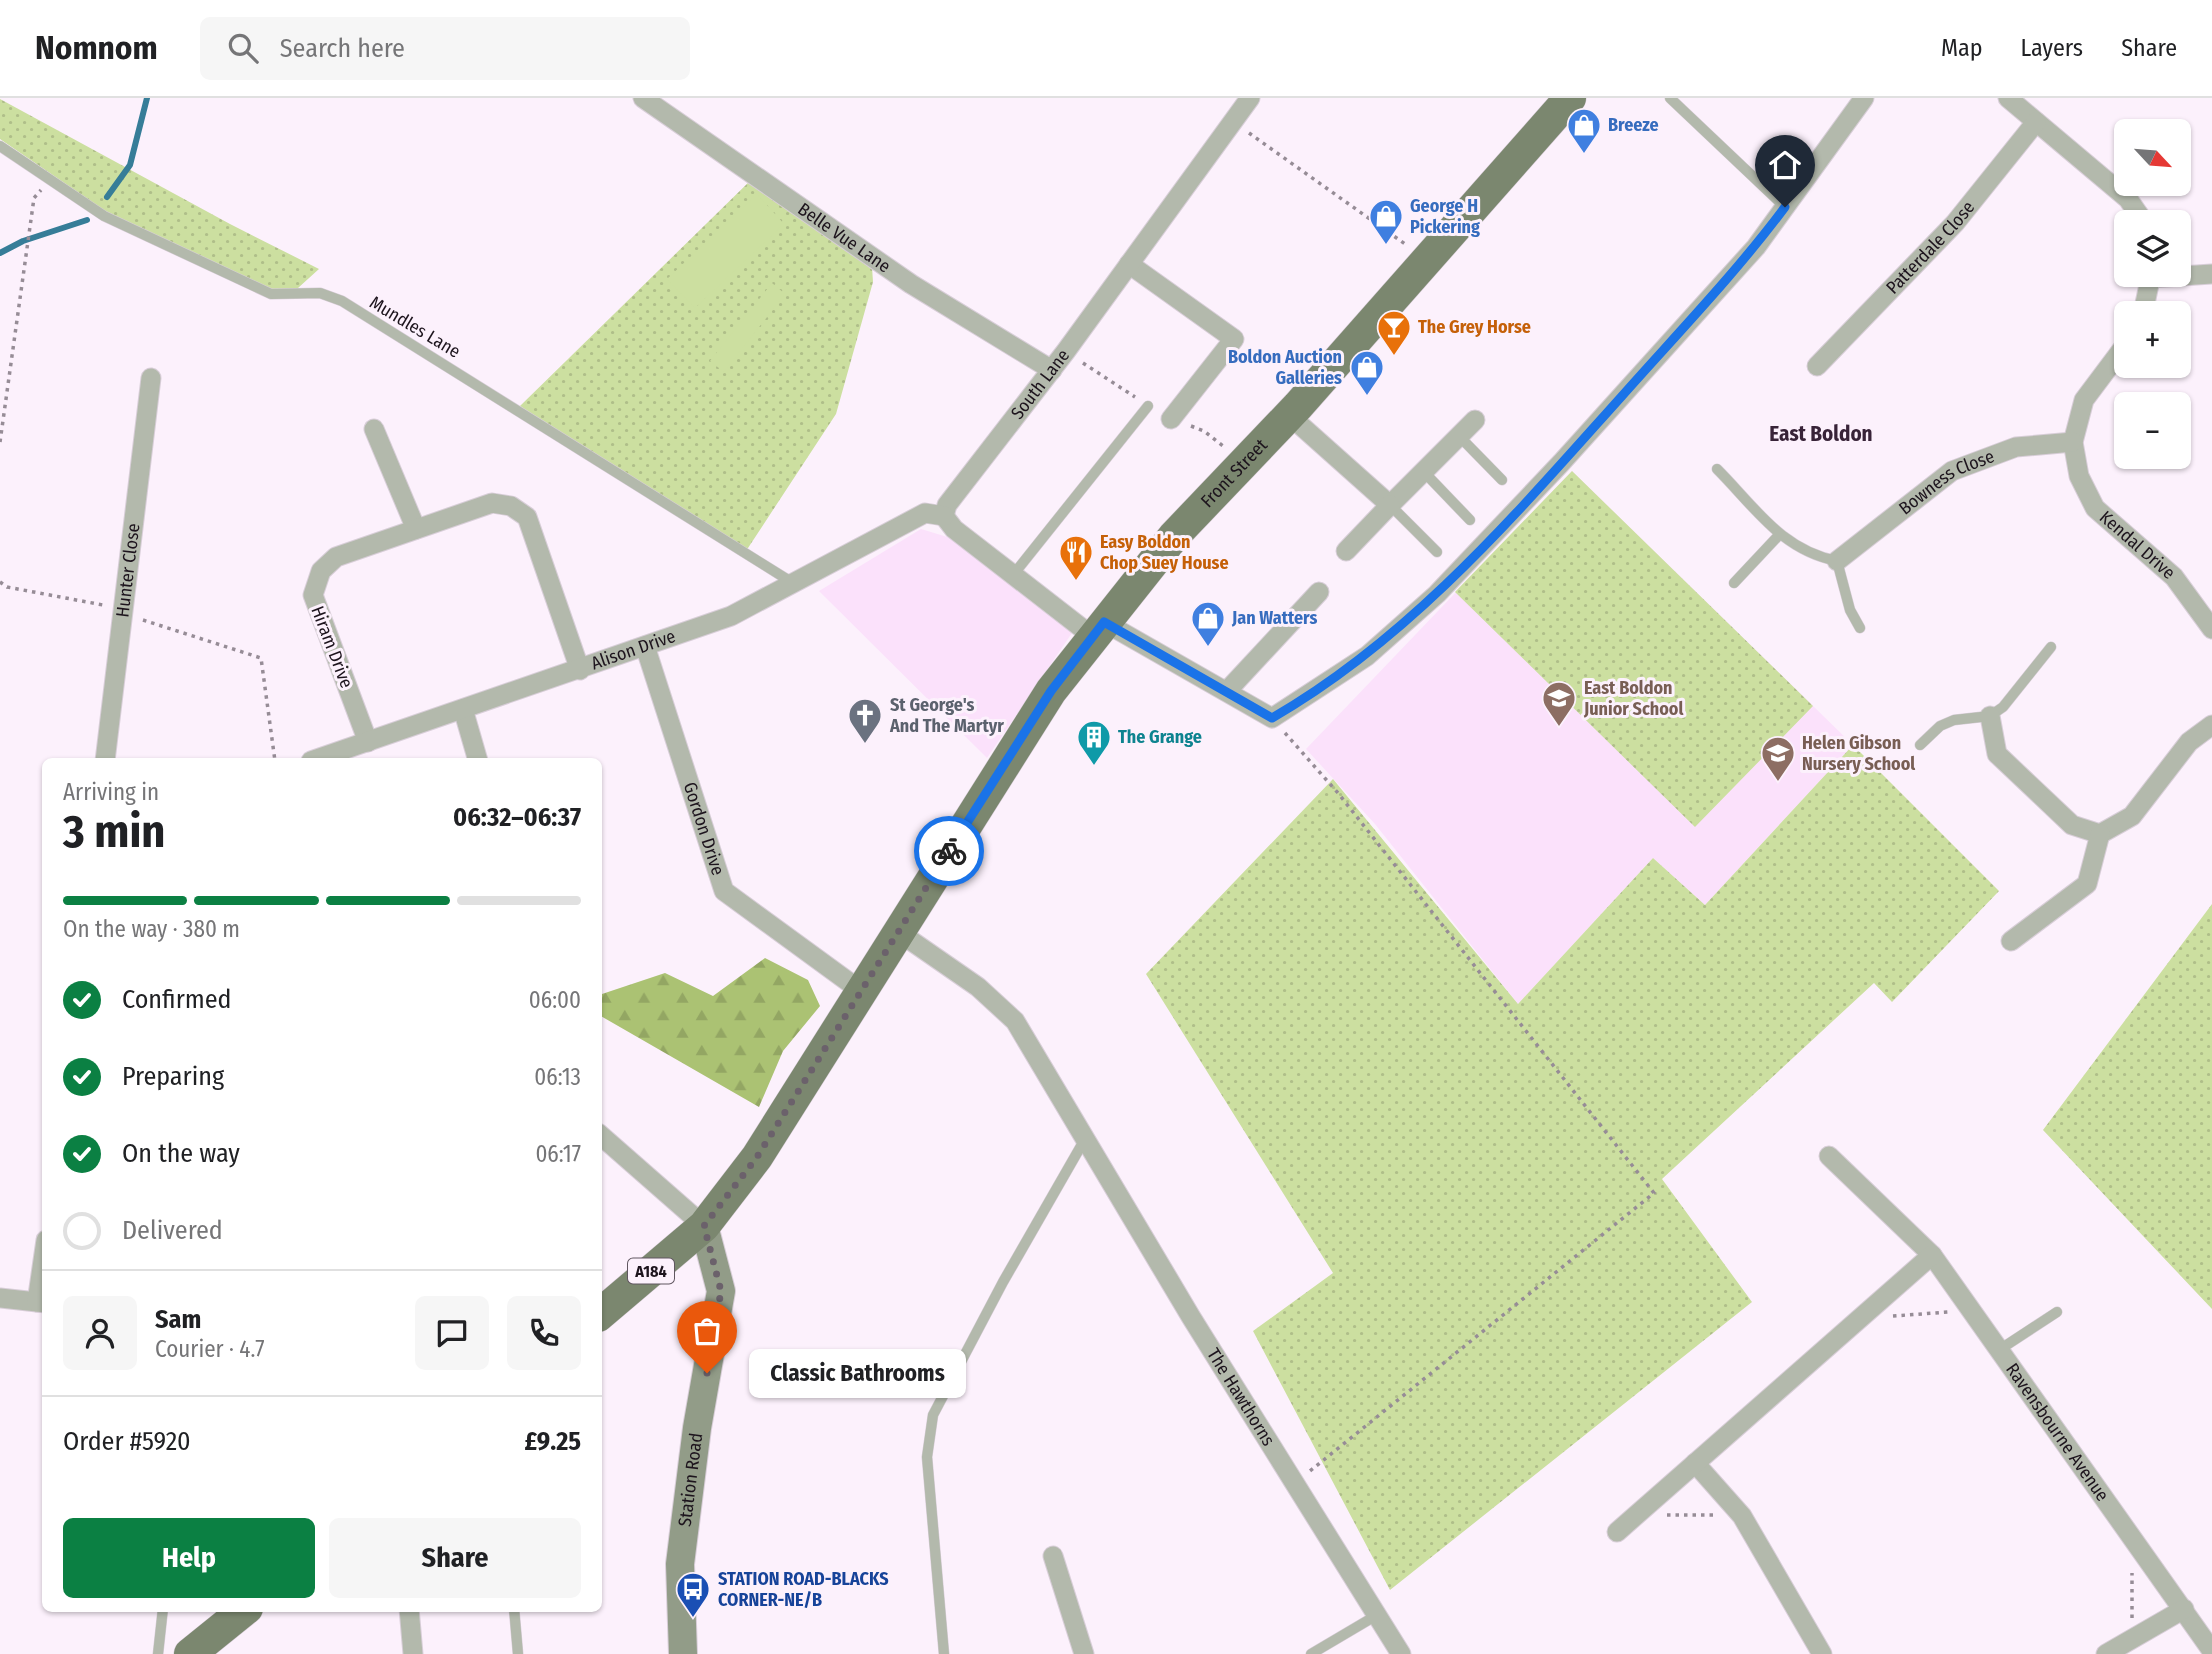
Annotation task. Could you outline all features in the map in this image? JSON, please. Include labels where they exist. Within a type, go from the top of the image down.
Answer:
[{"type":"main road","name":"Front Street","points":[[704,1226],[757,1157],[1051,691],[1098,629],[1174,536],[1289,415],[1570,98]]},
{"type":"main road","name":"A184","points":[[602,1313],[704,1226]]},
{"type":"main road","name":"Station Road","points":[[683,1654],[680,1564],[697,1428],[721,1291],[704,1226]]},
{"type":"main road","points":[[190,1654],[242,1612]]},
{"type":"street","name":"Belle Vue Lane","points":[[643,98],[911,284],[1052,370]]},
{"type":"street","name":"South Lane","points":[[944,516],[947,505],[1052,370],[1250,98]]},
{"type":"street","points":[[944,516],[954,529],[1013,575],[1098,629],[1227,691],[1272,718],[1367,656],[1437,594],[1561,463],[1756,247],[1864,98]]},
{"type":"street","points":[[2008,98],[2128,199],[2136,210]]},
{"type":"street","name":"Patterdale Close","points":[[1817,366],[1955,223],[2036,122]]},
{"type":"street","points":[[1129,264],[1234,339],[1171,419]]},
{"type":"street","points":[[2191,275],[2212,274]]},
{"type":"street","name":"Kendal Drive","points":[[2114,360],[2084,400],[2073,442],[2079,476],[2095,508],[2174,577],[2212,629]]},
{"type":"street","name":"Hunter Close","points":[[105,758],[151,378]]},
{"type":"street","points":[[1289,415],[1390,505]]},
{"type":"street","points":[[1346,551],[1475,420]]},
{"type":"street","points":[[374,429],[416,530]]},
{"type":"street","name":"Bowness Close","points":[[1838,561],[1952,471],[2016,447],[2073,442]]},
{"type":"street","name":"Hiram Drive","points":[[368,742],[313,595],[321,571],[336,557],[492,503],[511,506],[527,517],[580,670]]},
{"type":"street","name":"Alison Drive","points":[[320,758],[731,616],[925,513],[944,516]]},
{"type":"street","points":[[1227,691],[1319,592]]},
{"type":"street","name":"Gordon Drive","points":[[645,646],[724,891],[861,991]]},
{"type":"street","points":[[463,709],[477,758]]},
{"type":"street","points":[[1990,716],[1997,754],[2072,825],[2100,834]]},
{"type":"street","points":[[2011,942],[2087,884],[2100,834],[2132,816],[2189,742],[2212,725]]},
{"type":"street","name":"The Hawthorns","points":[[900,933],[978,987],[1015,1021],[1294,1483],[1401,1654]]},
{"type":"street","points":[[602,1137],[704,1226]]},
{"type":"street","name":"Ravensbourne Avenue","points":[[1829,1156],[1932,1255],[2212,1651]]},
{"type":"street","points":[[1618,1532],[1932,1255]]},
{"type":"street","points":[[0,1298],[41,1303]]},
{"type":"street","points":[[1695,1463],[1742,1516],[1822,1654]]},
{"type":"street","points":[[1053,1556],[1084,1654]]},
{"type":"street","points":[[2106,1654],[2184,1609]]},
{"type":"street","points":[[410,1612],[414,1654]]},
{"type":"lane","points":[[1670,98],[1785,207]]},
{"type":"lane","name":"Mundles Lane","points":[[0,146],[104,216],[271,294],[320,293],[342,301],[794,584]]},
{"type":"lane","points":[[1013,575],[1148,406]]},
{"type":"lane","points":[[1459,436],[1502,480]]},
{"type":"lane","points":[[1717,468],[1780,534],[1799,550],[1838,561],[1850,610],[1860,628]]},
{"type":"lane","points":[[1423,471],[1470,520]]},
{"type":"lane","points":[[1390,505],[1437,552]]},
{"type":"lane","points":[[1734,583],[1780,534]]},
{"type":"lane","points":[[1920,745],[1940,726],[1954,720],[1990,716],[2003,707],[2051,647]]},
{"type":"lane","points":[[944,1654],[927,1457],[933,1415],[1003,1282],[1085,1139]]},
{"type":"lane","points":[[1999,1350],[2057,1312]]},
{"type":"lane","points":[[158,1654],[163,1612]]},
{"type":"lane","points":[[514,1612],[518,1654]]},
{"type":"lane","points":[[1311,1654],[1377,1615]]},
{"type":"path","points":[[1233,121],[1427,259]]},
{"type":"path","points":[[0,442],[34,198],[55,183]]},
{"type":"path","points":[[0,582],[7,587],[108,606],[124,614],[261,658],[275,758]]},
{"type":"path","points":[[1272,718],[1338,793],[1654,1193],[1294,1483]]},
{"type":"path","points":[[1859,1319],[1971,1311]]},
{"type":"path","points":[[1637,1514],[1742,1516]]},
{"type":"path","points":[[2132,1537],[2132,1639]]},
{"type":"shaded area","name":"East Boldon Junior School","points":[[1572,471],[1853,745],[1705,905],[1653,858],[1518,1004],[1375,824],[1306,749]]},
{"type":"shaded area","points":[[921,529],[954,539],[1074,630],[987,758],[819,591]]},
{"type":"green space","points":[[0,99],[230,224],[319,269],[298,288],[272,291],[108,213],[0,139]]},
{"type":"green space","points":[[753,178],[872,267],[873,282],[836,414],[748,548],[742,549],[577,446],[520,406]]},
{"type":"green space","points":[[757,194],[784,224],[695,308],[667,279]]},
{"type":"green space","points":[[772,283],[785,294],[724,372],[710,361]]},
{"type":"green space","points":[[1572,471],[1813,706],[1695,827],[1455,592]]},
{"type":"green space","points":[[1853,745],[1999,891],[1892,1002],[1874,983],[1662,1179],[1752,1302],[1390,1590],[1253,1331],[1333,1273],[1146,974],[1333,779],[1518,1004],[1653,858],[1705,905]]},
{"type":"green space","points":[[2212,904],[2212,1309],[2043,1130]]},
{"type":"green space","points":[[765,958],[808,980],[820,1006],[783,1051],[759,1107],[602,1017],[602,994],[665,973],[713,996]]},
{"type":"waterway","points":[[107,197],[130,165],[147,98]]},
{"type":"waterway","points":[[0,253],[23,241],[87,220]]},
{"type":"way so far","points":[[707,1373],[721,1291],[704,1226],[757,1157],[949,851]]},
{"type":"place","name":"Breeze","points":[[1584,155]]},
{"type":"place","name":"George H Pickering","points":[[1386,246]]},
{"type":"place","name":"The Grey Horse","points":[[1394,357]]},
{"type":"place","name":"Boldon Auction Galleries","points":[[1367,397]]},
{"type":"place","name":"Easy Boldon Chop Suey House","points":[[1076,582]]},
{"type":"place","name":"Jan Watters","points":[[1208,648]]},
{"type":"place","name":"East Boldon Junior School","points":[[1559,728]]},
{"type":"place","name":"St George's And The Martyr","points":[[865,745]]},
{"type":"place","name":"The Grange","points":[[1094,767]]},
{"type":"place","name":"Helen Gibson Nursery School","points":[[1778,783]]},
{"type":"place","name":"Classic Bathrooms","points":[[707,1373]]},
{"type":"place","name":"STATION ROAD-BLACKS CORNER-NE/B","points":[[693,1619]]},
{"type":"district","name":"East Boldon","points":[[1821,434]]},
{"type":"route","points":[[949,851],[1051,691],[1104,622],[1272,718],[1367,656],[1437,594],[1561,463],[1756,247],[1785,207]]}]
